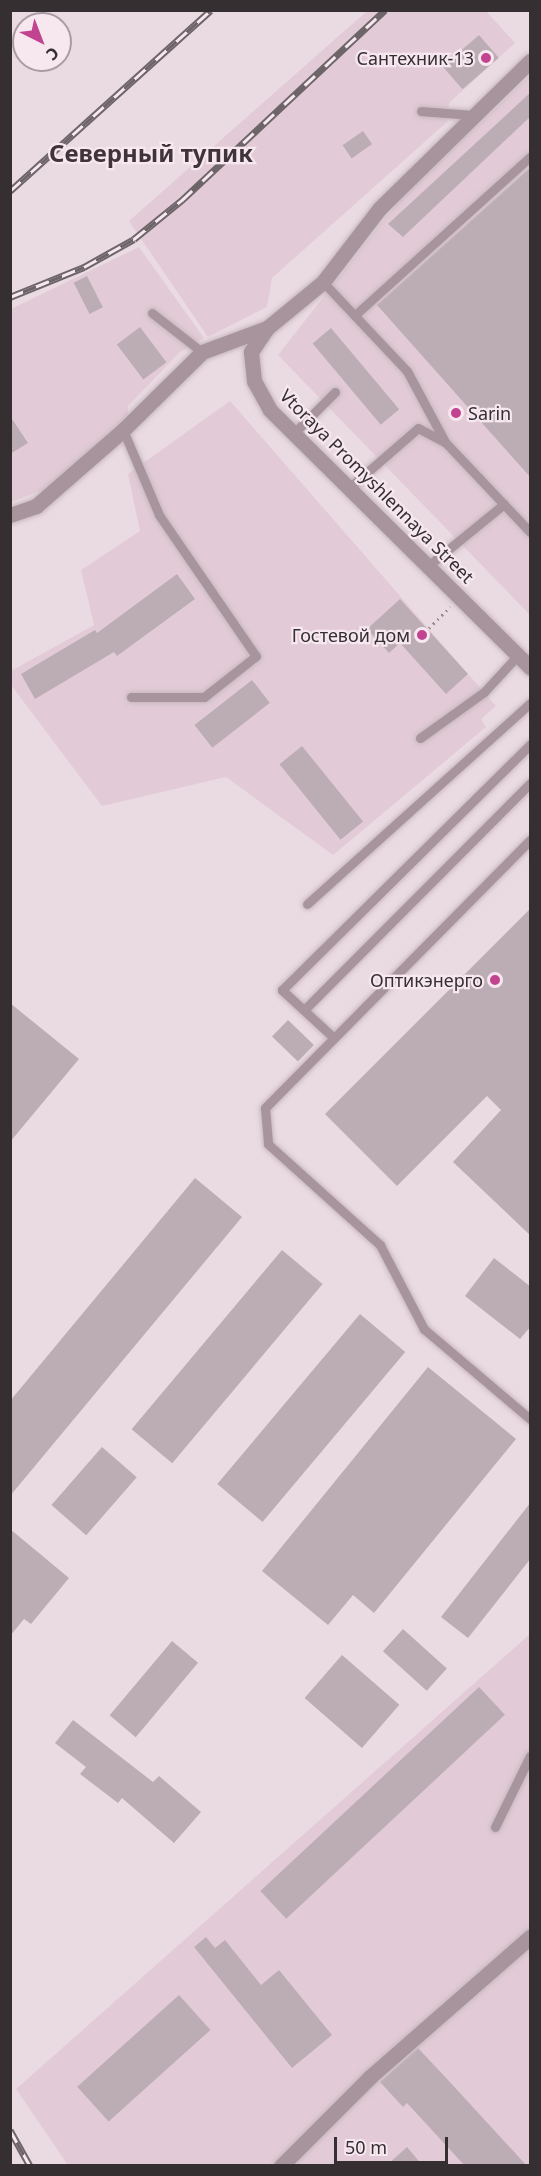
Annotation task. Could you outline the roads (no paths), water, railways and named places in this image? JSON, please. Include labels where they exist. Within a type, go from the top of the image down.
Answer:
[{"type":"street","name":"Vtoraya Promyshlennaya Street","points":[[531,61],[472,115],[379,209],[323,282],[267,328],[251,352],[254,381],[270,410],[531,667]]},
{"type":"street","points":[[10,515],[36,506],[123,430],[202,352],[267,328]]},
{"type":"street","points":[[280,2166],[370,2077],[531,1937]]},
{"type":"lane","points":[[421,111],[472,115]]},
{"type":"lane","points":[[355,315],[531,157]]},
{"type":"lane","points":[[323,282],[407,371],[445,442],[531,532]]},
{"type":"lane","points":[[152,313],[202,352]]},
{"type":"lane","points":[[294,433],[335,392]]},
{"type":"lane","points":[[349,488],[418,428],[445,442]]},
{"type":"lane","points":[[123,430],[159,515],[256,656],[204,697],[131,697]]},
{"type":"lane","points":[[428,566],[504,504]]},
{"type":"lane","points":[[420,738],[484,692],[518,655]]},
{"type":"lane","points":[[307,904],[531,703]]},
{"type":"lane","points":[[334,1038],[282,990],[531,745]]},
{"type":"lane","points":[[304,1010],[531,783]]},
{"type":"lane","points":[[531,840],[265,1108],[268,1144],[380,1245],[424,1329],[531,1419]]},
{"type":"lane","points":[[495,1827],[531,1755]]},
{"type":"railway","points":[[10,191],[211,10]]},
{"type":"railway","points":[[10,297],[84,267],[134,239],[182,200],[385,10]]},
{"type":"railway","points":[[10,2130],[30,2166]]},
{"type":"place","name":"Сантехник-13","points":[[486,58]]},
{"type":"place","name":"Sarin","points":[[456,413]]},
{"type":"place","name":"Гостевой дом","points":[[422,635]]},
{"type":"place","name":"Оптикэнерго","points":[[495,980]]},
{"type":"district","name":"Северный тупик","points":[[151,153]]}]
